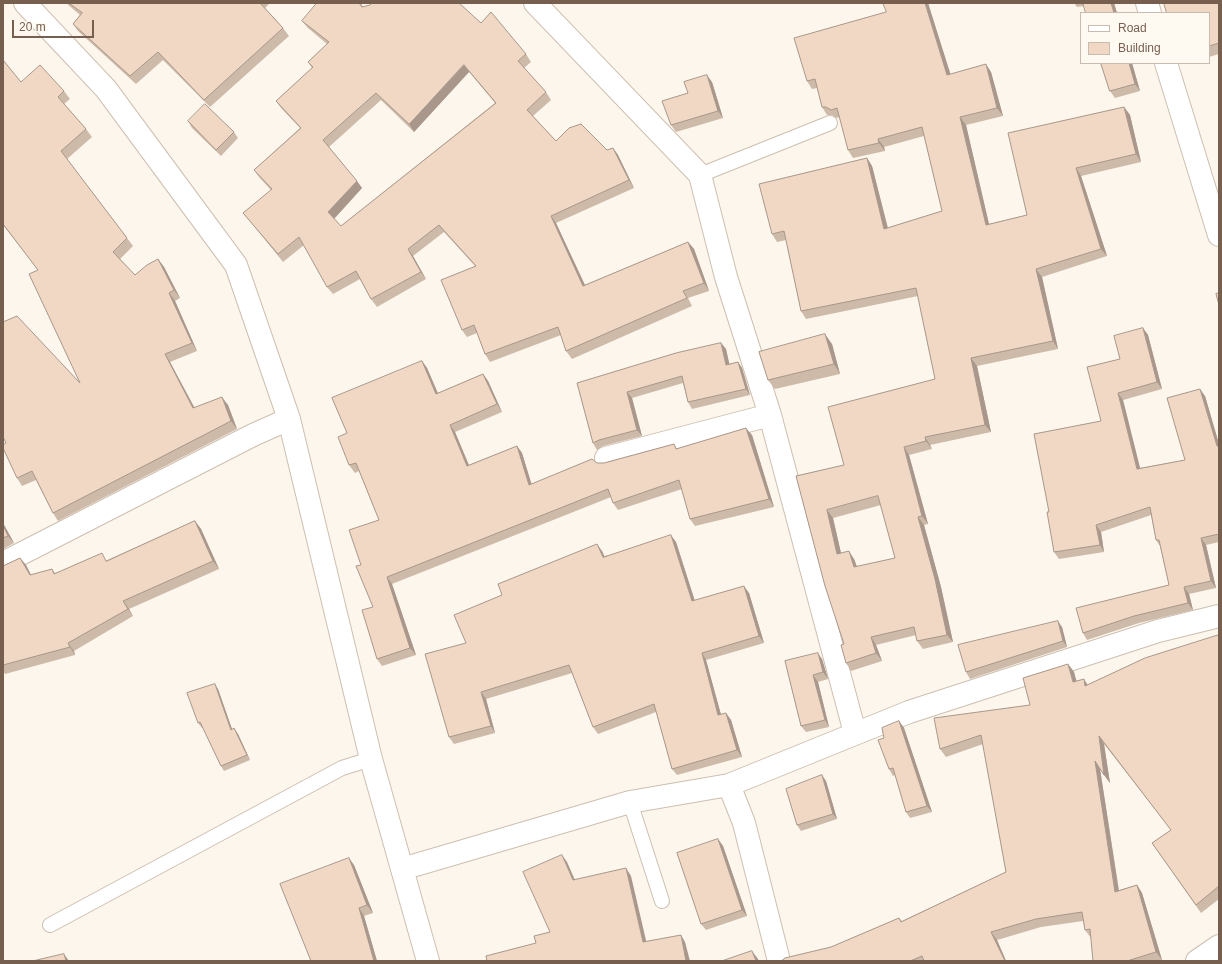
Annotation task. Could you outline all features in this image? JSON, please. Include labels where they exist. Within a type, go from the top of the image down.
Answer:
[{"type":"street","points":[[25,3],[106,89],[236,265],[289,419],[371,759],[428,961]]},
{"type":"street","points":[[535,3],[700,175],[726,277],[770,415],[855,733]]},
{"type":"street","points":[[1166,64],[1219,235]]},
{"type":"street","points":[[606,458],[770,415]]},
{"type":"street","points":[[3,563],[253,435],[289,419]]},
{"type":"street","points":[[402,869],[630,802],[729,785],[909,712],[1143,636],[1219,616]]},
{"type":"street","points":[[729,785],[744,823],[779,961]]},
{"type":"street","points":[[1196,961],[1219,946]]},
{"type":"lane","points":[[700,175],[830,123]]},
{"type":"lane","points":[[50,926],[342,768],[371,759]]},
{"type":"lane","points":[[630,802],[662,901]]},
{"type":"building","points":[[69,3],[260,3],[283,28],[204,100],[158,52],[130,76],[73,24],[82,13]]},
{"type":"building","points":[[317,3],[359,3],[362,7],[372,3],[459,3],[481,23],[491,12],[526,54],[518,61],[546,92],[527,110],[556,141],[569,128],[581,124],[607,150],[613,148],[629,180],[551,216],[583,286],[688,242],[704,283],[683,291],[687,298],[566,351],[558,327],[485,354],[474,325],[462,330],[441,280],[476,266],[439,225],[408,249],[421,272],[371,299],[356,271],[327,287],[299,237],[278,254],[243,213],[272,189],[254,170],[301,128],[276,101],[313,67],[308,62],[329,42],[302,21]],"holes":[[[464,65],[496,103],[341,226],[328,212],[357,181],[323,140],[376,93],[409,124]]]},
{"type":"building","points":[[883,3],[925,3],[947,75],[986,64],[997,108],[960,117],[986,225],[1027,215],[1008,133],[1124,107],[1136,154],[1076,168],[1101,249],[1036,269],[1053,341],[971,358],[985,425],[925,437],[926,441],[904,447],[922,516],[918,517],[935,579],[947,635],[917,641],[914,627],[871,637],[876,653],[846,663],[841,645],[844,644],[825,586],[796,476],[844,465],[828,407],[935,379],[916,288],[801,311],[784,231],[772,234],[759,184],[867,158],[884,229],[942,211],[922,127],[878,139],[879,143],[848,150],[837,108],[831,110],[826,107],[822,107],[815,79],[807,81],[794,38],[886,12]],"holes":[[[878,496],[895,558],[854,567],[849,551],[837,554],[827,510]]]},
{"type":"building","points":[[1083,3],[1111,3],[1114,12],[1086,12]]},
{"type":"building","points":[[1164,3],[1219,3],[1219,43],[1210,46],[1210,12],[1167,12]]},
{"type":"building","points":[[3,60],[21,82],[40,65],[64,91],[58,97],[86,129],[61,151],[127,238],[113,252],[135,275],[147,265],[158,259],[174,290],[169,293],[192,343],[165,354],[193,408],[222,397],[231,421],[53,513],[32,471],[17,478],[3,448],[3,445],[6,443],[3,437],[3,322],[17,316],[80,383],[29,274],[38,270],[3,224]]},
{"type":"building","points":[[1101,64],[1129,64],[1135,84],[1110,91]]},
{"type":"building","points":[[707,75],[718,111],[671,125],[662,101],[688,93],[684,82]]},
{"type":"building","points":[[205,104],[234,132],[216,150],[188,121]]},
{"type":"building","points":[[1219,293],[1219,305],[1216,294]]},
{"type":"building","points":[[1143,328],[1157,382],[1118,393],[1137,469],[1185,460],[1167,398],[1200,389],[1217,446],[1219,446],[1219,534],[1201,538],[1211,581],[1184,587],[1188,603],[1134,616],[1083,633],[1076,608],[1169,585],[1159,540],[1156,540],[1150,507],[1096,525],[1100,545],[1054,552],[1047,512],[1049,512],[1034,434],[1101,421],[1087,367],[1120,359],[1114,336]]},
{"type":"building","points":[[825,334],[834,364],[768,380],[759,352]]},
{"type":"building","points":[[721,343],[726,365],[738,362],[746,389],[688,402],[682,376],[627,392],[637,430],[593,443],[577,383],[676,353]]},
{"type":"building","points":[[422,361],[436,394],[483,374],[497,404],[450,425],[467,466],[517,446],[529,485],[592,459],[597,463],[604,463],[674,444],[676,449],[746,428],[769,499],[690,519],[679,480],[613,503],[608,489],[387,577],[410,648],[377,659],[362,610],[373,607],[356,566],[361,565],[349,530],[379,520],[356,463],[349,465],[338,437],[347,433],[332,398]]},
{"type":"building","points":[[195,521],[213,561],[123,601],[128,609],[68,643],[70,647],[3,665],[3,566],[20,558],[30,575],[52,569],[54,574],[102,553],[106,561]]},
{"type":"building","points":[[3,525],[8,536],[3,538]]},
{"type":"building","points":[[671,535],[692,601],[744,586],[759,636],[702,653],[718,715],[726,713],[737,750],[672,769],[654,704],[593,727],[569,665],[481,692],[491,726],[449,737],[425,654],[466,643],[454,615],[502,595],[498,584],[597,544],[603,557]]},
{"type":"building","points":[[1058,621],[1063,641],[966,672],[958,645]]},
{"type":"building","points":[[1219,635],[1219,886],[1196,905],[1152,843],[1171,830],[1099,736],[1104,775],[1095,761],[1115,892],[1137,885],[1156,952],[1127,961],[1093,961],[1090,929],[1085,930],[1082,912],[1036,919],[991,932],[1005,961],[924,961],[922,956],[910,961],[781,961],[785,958],[831,947],[899,918],[901,922],[1006,872],[981,735],[940,749],[934,718],[1030,705],[1023,678],[1068,664],[1073,682],[1084,679],[1085,686],[1145,658]]},
{"type":"building","points":[[818,653],[823,672],[813,675],[825,720],[801,726],[785,661]]},
{"type":"building","points":[[215,684],[231,730],[234,728],[247,755],[221,766],[200,722],[198,723],[187,693]]},
{"type":"building","points":[[899,721],[927,806],[906,812],[893,768],[889,769],[878,740],[884,738],[882,728]]},
{"type":"building","points":[[822,775],[833,814],[797,825],[786,789]]},
{"type":"building","points":[[718,839],[742,910],[701,924],[677,853]]},
{"type":"building","points":[[562,855],[573,880],[626,868],[643,942],[681,935],[686,961],[487,961],[486,956],[536,943],[534,936],[550,932],[523,872]]},
{"type":"building","points":[[349,858],[367,905],[359,908],[374,961],[311,961],[280,884]]},
{"type":"building","points":[[752,951],[756,961],[722,961]]},
{"type":"building","points":[[64,954],[66,961],[33,961]]}]
